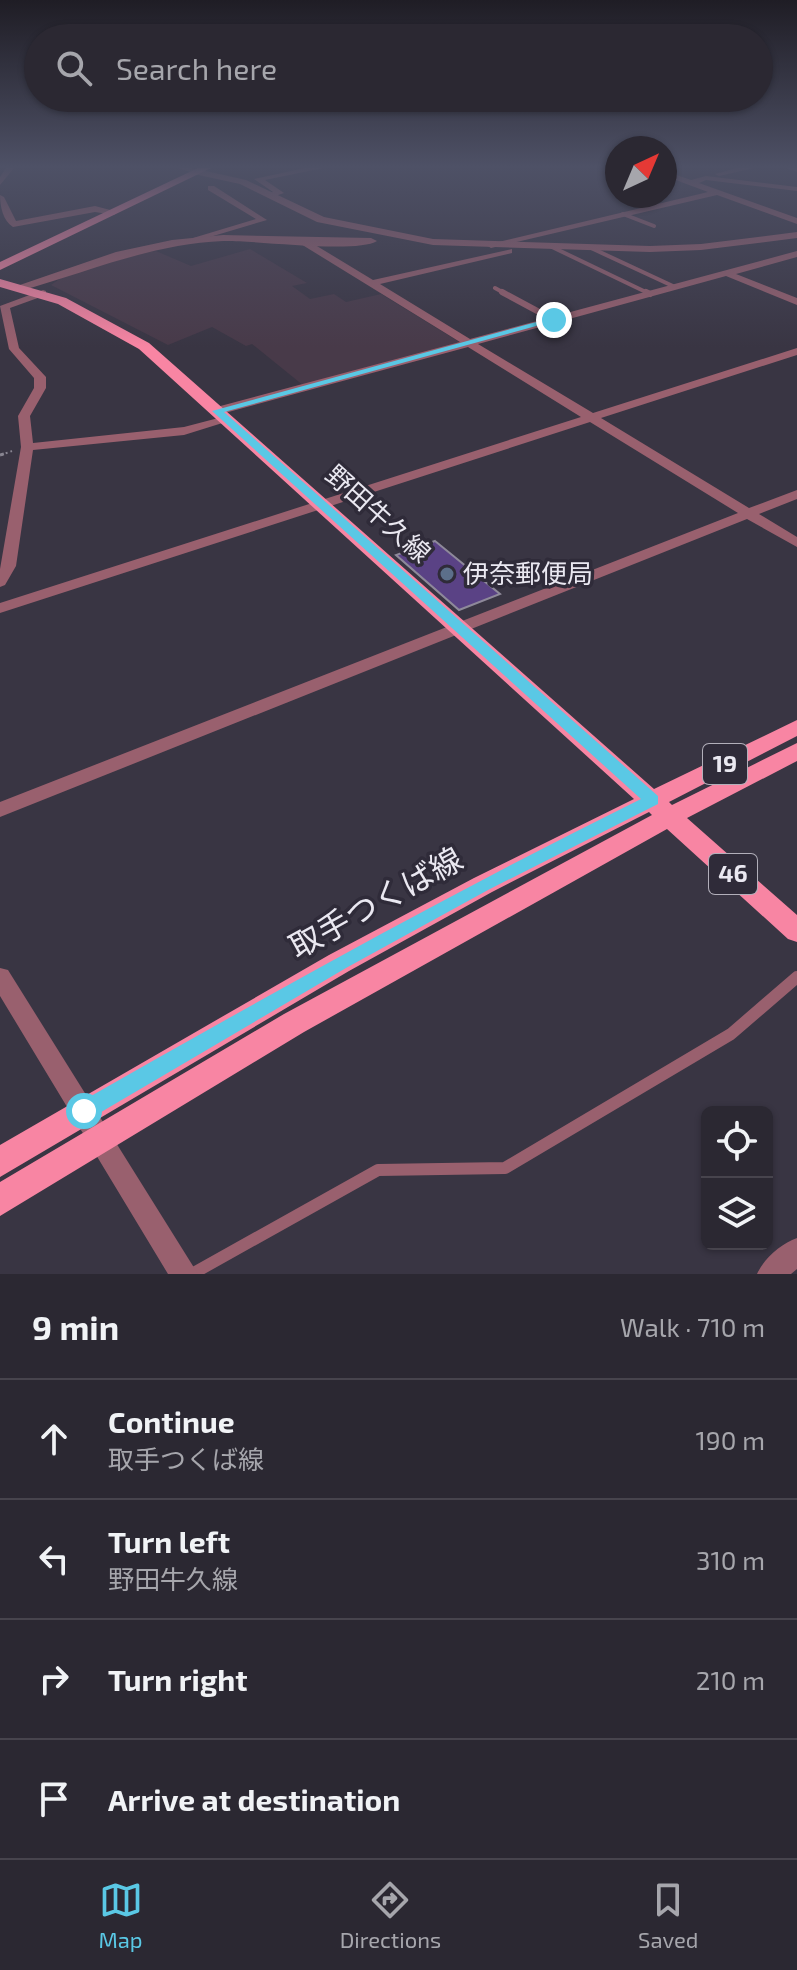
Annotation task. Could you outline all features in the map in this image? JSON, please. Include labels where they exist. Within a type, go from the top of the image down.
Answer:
[{"type":"main road","points":[[0,266],[81,227]]},
{"type":"main road","name":"野田牛久線","points":[[0,283],[43,293],[129,335],[460,627],[797,931]]},
{"type":"main road","name":"取手つくば線","points":[[0,1200],[101,1137],[797,727]]},
{"type":"main road","name":"取手つくば線","points":[[0,1162],[339,963],[483,885],[797,751]]},
{"type":"street","points":[[20,287],[107,260],[236,227]]},
{"type":"street","points":[[245,227],[260,233],[261,238]]},
{"type":"street","points":[[354,227],[433,242],[589,247],[678,248],[797,235]]},
{"type":"street","points":[[491,245],[566,227]]},
{"type":"street","points":[[196,240],[366,241],[390,236]]},
{"type":"street","points":[[299,239],[797,543]]},
{"type":"street","points":[[372,283],[530,245]]},
{"type":"street","points":[[27,447],[184,431],[222,416],[469,343],[797,254]]},
{"type":"street","points":[[726,273],[797,302]]},
{"type":"street","points":[[0,582],[9,566],[27,447],[24,416],[40,388],[40,377],[14,349],[5,306],[43,293]]},
{"type":"street","points":[[0,608],[797,351]]},
{"type":"street","points":[[0,810],[797,494]]},
{"type":"street","points":[[0,977],[184,1274]]},
{"type":"street","points":[[771,1274],[797,1251]]},
{"type":"lane","points":[[550,246],[650,294]]},
{"type":"lane","points":[[589,247],[675,287]]},
{"type":"lane","points":[[495,288],[554,320]]},
{"type":"lane","points":[[192,1274],[378,1170],[505,1168],[731,1034],[797,977]]},
{"type":"shaded area","points":[[250,249],[307,283],[292,286],[310,299],[334,294],[346,302],[381,294],[461,343],[304,386],[252,344],[246,346],[212,327],[168,345],[51,285],[68,273],[149,252],[156,251],[191,266]]},
{"type":"building","points":[[435,541],[500,594],[459,610],[396,555]]},
{"type":"place","name":"伊奈郵便局","points":[[447,574]]},
{"type":"route","points":[[84,1111],[339,963],[483,885],[652,800],[217,411],[554,320]]}]
